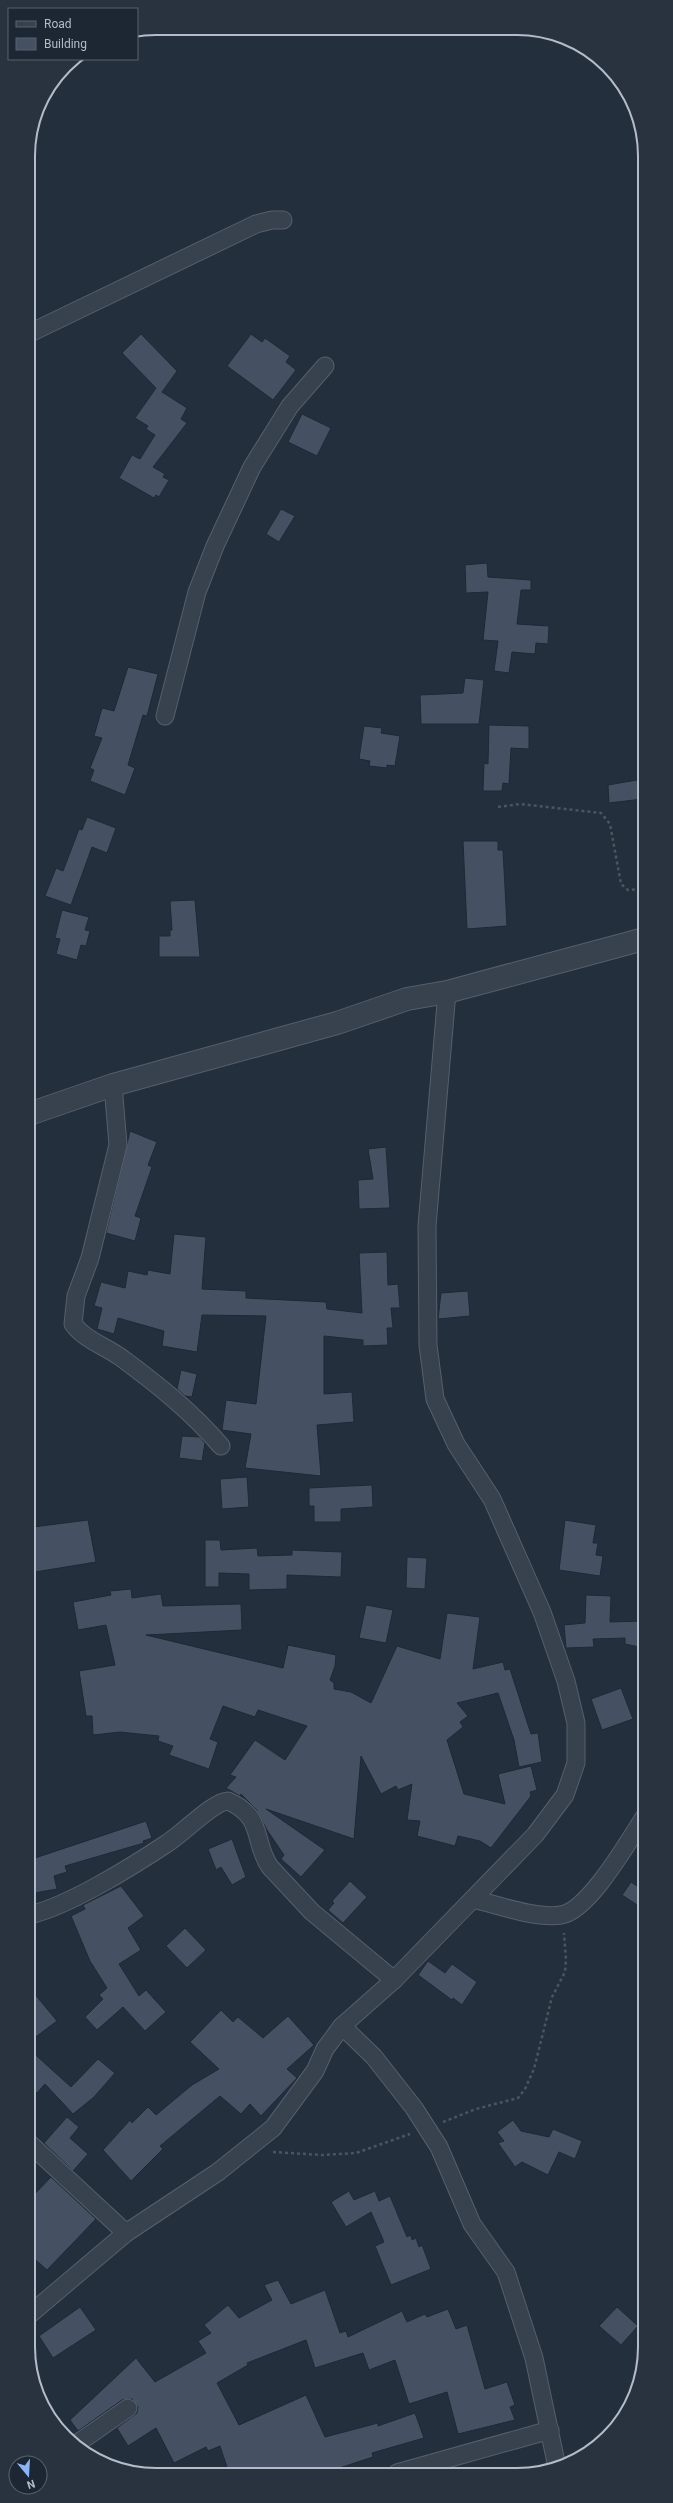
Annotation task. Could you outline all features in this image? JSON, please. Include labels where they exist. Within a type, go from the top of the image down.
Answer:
[{"type":"street","points":[[35,331],[256,224],[272,220],[283,220]]},
{"type":"street","points":[[165,716],[197,592],[215,546],[252,467],[267,441],[290,406],[325,366]]},
{"type":"street","points":[[35,1112],[113,1085],[338,1022],[407,999],[447,992],[638,941]]},
{"type":"street","points":[[35,2310],[126,2233],[248,2150],[273,2128],[316,2071],[325,2049],[342,2026],[394,1980],[535,1835],[565,1795],[576,1763],[576,1723],[566,1681],[542,1612],[492,1499],[456,1444],[435,1398],[428,1345],[427,1226],[447,992]]},
{"type":"street","points":[[113,1085],[118,1145],[90,1258],[76,1296],[74,1324],[81,1334],[121,1358],[154,1382],[198,1419],[221,1446]]},
{"type":"street","points":[[35,1913],[58,1906],[127,1868],[187,1829],[216,1804],[228,1800],[236,1804],[255,1824],[265,1860],[270,1867],[312,1912],[394,1980]]},
{"type":"street","points":[[473,1899],[546,1916],[562,1915],[577,1907],[607,1874],[638,1825]]},
{"type":"street","points":[[342,2026],[374,2057],[414,2108],[438,2147],[472,2224],[506,2272],[534,2358],[556,2462]]},
{"type":"street","points":[[35,2149],[126,2233]]},
{"type":"street","points":[[80,2441],[128,2408]]},
{"type":"street","points":[[415,2468],[550,2430]]},
{"type":"path","points":[[498,806],[520,804],[601,813],[610,824],[621,884],[628,890],[638,889]]},
{"type":"path","points":[[248,2150],[322,2155],[356,2153],[476,2109],[518,2098],[525,2088],[534,2068],[552,1997],[564,1972],[566,1960],[562,1915]]},
{"type":"building","points":[[141,334],[177,371],[162,392],[187,408],[181,419],[187,423],[153,467],[165,474],[163,477],[169,480],[159,497],[156,495],[154,498],[119,478],[132,455],[140,459],[155,435],[146,429],[148,426],[135,418],[156,388],[122,353]]},
{"type":"building","points":[[251,334],[262,342],[265,338],[290,356],[286,362],[296,370],[273,400],[227,366]]},
{"type":"building","points":[[302,414],[331,428],[317,456],[288,442]]},
{"type":"building","points":[[281,509],[295,516],[279,542],[266,534]]},
{"type":"building","points":[[487,563],[488,577],[531,580],[531,590],[521,590],[517,624],[549,626],[548,644],[536,643],[535,654],[512,652],[509,673],[494,671],[498,641],[483,640],[488,592],[466,593],[465,565]]},
{"type":"building","points":[[128,667],[158,674],[147,716],[143,715],[128,765],[135,768],[125,795],[90,781],[94,770],[90,768],[102,738],[94,736],[102,708],[114,711]]},
{"type":"building","points":[[465,678],[484,680],[479,724],[421,724],[420,695],[463,693]]},
{"type":"building","points":[[489,725],[529,726],[529,749],[511,748],[509,784],[503,783],[502,791],[483,791],[484,763],[488,764]]},
{"type":"building","points":[[364,726],[382,728],[381,733],[400,736],[395,766],[387,765],[387,768],[369,766],[370,761],[359,759]]},
{"type":"building","points":[[637,780],[638,799],[609,803],[608,785]]},
{"type":"building","points":[[87,817],[116,828],[107,853],[92,847],[71,905],[45,896],[56,868],[63,871],[79,829],[82,830]]},
{"type":"building","points":[[463,841],[498,841],[498,850],[503,850],[507,926],[467,929]]},
{"type":"building","points":[[195,900],[200,957],[159,957],[159,936],[170,936],[170,930],[172,930],[170,901]]},
{"type":"building","points":[[62,910],[89,917],[85,930],[90,931],[86,946],[81,945],[77,960],[56,954],[60,939],[55,938]]},
{"type":"building","points":[[130,1131],[157,1142],[148,1165],[152,1167],[135,1216],[141,1218],[135,1241],[106,1233]]},
{"type":"building","points":[[386,1147],[390,1208],[359,1209],[358,1180],[373,1179],[368,1149]]},
{"type":"building","points":[[174,1234],[206,1237],[202,1289],[246,1291],[246,1298],[326,1302],[327,1309],[362,1313],[359,1253],[387,1252],[388,1285],[398,1284],[400,1308],[391,1308],[393,1328],[387,1328],[388,1345],[363,1346],[363,1340],[324,1336],[324,1394],[352,1392],[354,1422],[317,1425],[321,1476],[245,1468],[251,1434],[222,1430],[226,1400],[256,1404],[266,1316],[202,1315],[197,1352],[162,1346],[164,1331],[118,1318],[114,1334],[97,1329],[102,1308],[94,1306],[101,1282],[125,1288],[128,1271],[147,1275],[148,1270],[170,1274]]},
{"type":"building","points":[[468,1291],[470,1316],[438,1319],[441,1293]]},
{"type":"building","points":[[181,1370],[197,1374],[192,1397],[185,1396],[177,1389]]},
{"type":"building","points":[[182,1436],[200,1437],[205,1443],[202,1461],[179,1458]]},
{"type":"building","points":[[247,1477],[249,1507],[222,1509],[220,1479]]},
{"type":"building","points":[[372,1485],[373,1507],[341,1509],[341,1522],[314,1522],[314,1506],[309,1506],[309,1488]]},
{"type":"building","points":[[88,1520],[96,1562],[35,1572],[35,1527]]},
{"type":"building","points":[[565,1520],[596,1525],[593,1543],[598,1543],[596,1555],[603,1556],[600,1576],[559,1570]]},
{"type":"building","points":[[205,1540],[220,1540],[221,1550],[257,1548],[258,1556],[292,1555],[292,1550],[342,1552],[341,1577],[287,1575],[287,1589],[249,1590],[249,1574],[219,1573],[219,1587],[205,1587]]},
{"type":"building","points":[[407,1557],[427,1558],[425,1589],[406,1588]]},
{"type":"building","points":[[131,1589],[132,1598],[161,1594],[163,1606],[241,1604],[242,1630],[146,1635],[283,1668],[288,1645],[336,1655],[335,1666],[330,1680],[334,1683],[334,1689],[351,1692],[371,1703],[397,1646],[440,1659],[447,1613],[480,1617],[473,1669],[503,1662],[505,1670],[510,1669],[531,1734],[538,1733],[542,1762],[519,1767],[514,1740],[498,1693],[457,1703],[468,1716],[460,1722],[463,1727],[447,1740],[464,1794],[505,1804],[498,1774],[531,1766],[537,1790],[530,1792],[531,1796],[491,1848],[480,1841],[458,1836],[455,1846],[417,1836],[420,1821],[407,1820],[412,1784],[398,1790],[396,1786],[381,1794],[361,1756],[354,1839],[266,1809],[325,1850],[301,1877],[281,1859],[284,1855],[267,1830],[256,1809],[241,1794],[240,1796],[226,1788],[236,1777],[230,1775],[255,1740],[285,1760],[307,1726],[258,1710],[255,1717],[223,1706],[210,1739],[218,1742],[209,1769],[169,1755],[173,1746],[158,1741],[159,1736],[120,1732],[93,1735],[92,1716],[86,1716],[79,1671],[115,1665],[106,1625],[78,1630],[73,1602],[111,1595],[110,1591]]},
{"type":"building","points":[[586,1595],[611,1596],[610,1622],[638,1621],[638,1647],[625,1644],[625,1638],[593,1639],[594,1647],[566,1648],[564,1625],[585,1623]]},
{"type":"building","points":[[366,1605],[393,1610],[386,1643],[359,1638]]},
{"type":"building","points":[[621,1688],[633,1719],[602,1730],[591,1699]]},
{"type":"building","points":[[146,1821],[152,1838],[143,1841],[144,1843],[65,1866],[67,1872],[54,1876],[57,1889],[35,1893],[35,1858]]},
{"type":"building","points":[[232,1839],[246,1877],[232,1885],[221,1867],[216,1870],[208,1849]]},
{"type":"building","points":[[350,1881],[367,1897],[343,1923],[328,1910],[334,1903],[332,1901]]},
{"type":"building","points":[[631,1882],[638,1886],[638,1905],[622,1895]]},
{"type":"building","points":[[121,1886],[144,1916],[128,1928],[141,1950],[119,1964],[139,1996],[146,1990],[166,2012],[145,2031],[123,2007],[97,2030],[85,2017],[103,1999],[99,1995],[107,1988],[90,1961],[71,1916],[85,1909],[83,1905]]},
{"type":"building","points":[[185,1928],[206,1950],[187,1968],[166,1946]]},
{"type":"building","points":[[428,1961],[445,1973],[452,1964],[477,1982],[462,2005],[453,1998],[452,2000],[418,1975]]},
{"type":"building","points":[[35,1994],[57,2021],[35,2038]]},
{"type":"building","points":[[221,2010],[233,2022],[238,2017],[263,2038],[288,2016],[314,2045],[287,2069],[297,2078],[261,2116],[250,2104],[241,2114],[220,2096],[160,2146],[163,2149],[131,2181],[103,2150],[130,2120],[132,2123],[148,2107],[156,2115],[192,2085],[219,2069],[190,2042]]},
{"type":"building","points":[[35,2054],[71,2087],[98,2059],[115,2073],[94,2097],[73,2114],[45,2084],[37,2093],[35,2091]]},
{"type":"building","points":[[67,2117],[79,2127],[70,2138],[88,2154],[73,2171],[44,2143]]},
{"type":"building","points":[[513,2120],[521,2131],[549,2137],[553,2129],[582,2141],[575,2159],[559,2152],[548,2175],[522,2162],[515,2167],[498,2143],[504,2141],[497,2132]]},
{"type":"building","points":[[51,2177],[96,2219],[47,2270],[35,2259],[35,2194]]},
{"type":"building","points":[[349,2191],[354,2200],[375,2191],[379,2201],[390,2196],[407,2237],[411,2235],[412,2240],[416,2238],[419,2247],[422,2245],[431,2269],[391,2285],[375,2246],[384,2242],[371,2212],[346,2227],[331,2202]]},
{"type":"building","points":[[278,2280],[291,2304],[325,2290],[340,2333],[346,2331],[348,2337],[402,2311],[407,2322],[425,2314],[427,2317],[448,2309],[456,2329],[467,2325],[485,2389],[507,2382],[515,2405],[510,2407],[515,2420],[458,2434],[447,2392],[409,2404],[395,2360],[369,2370],[363,2353],[315,2368],[306,2340],[247,2363],[248,2365],[217,2383],[239,2425],[306,2395],[325,2437],[378,2423],[378,2426],[415,2413],[424,2438],[372,2453],[373,2457],[339,2468],[227,2468],[220,2446],[208,2451],[206,2447],[174,2463],[156,2428],[128,2446],[117,2428],[137,2413],[138,2407],[132,2399],[122,2400],[78,2431],[70,2420],[136,2358],[155,2382],[206,2353],[198,2341],[211,2333],[204,2325],[228,2305],[239,2318],[272,2300],[264,2285]]},
{"type":"building","points":[[80,2307],[96,2330],[53,2358],[39,2336]]},
{"type":"building","points":[[617,2307],[638,2326],[621,2345],[599,2326]]}]
